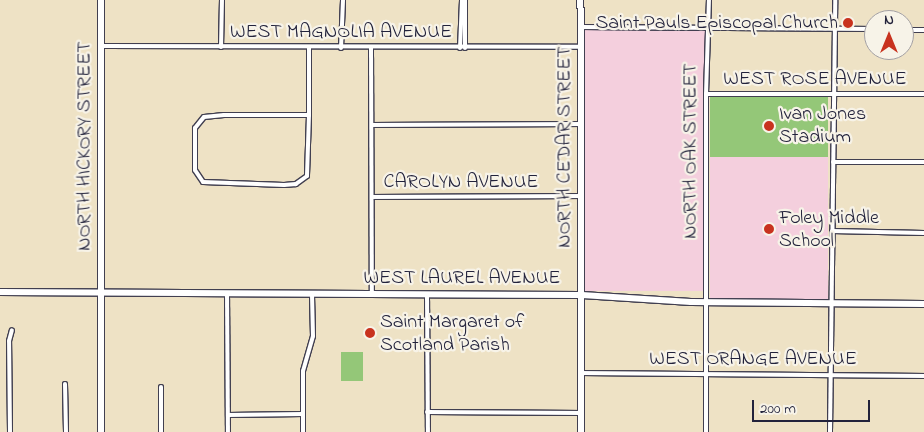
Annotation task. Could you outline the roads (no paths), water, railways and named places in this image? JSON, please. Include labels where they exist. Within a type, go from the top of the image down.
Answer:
[{"type":"main road","name":"WEST LAUREL AVENUE","points":[[0,292],[426,296],[582,295],[706,302],[924,304]]},
{"type":"street","name":"NORTH HICKORY STREET","points":[[101,0],[101,432]]},
{"type":"street","points":[[221,46],[222,0]]},
{"type":"street","points":[[341,48],[343,0]]},
{"type":"street","points":[[463,0],[463,48]]},
{"type":"street","name":"NORTH CEDAR STREET","points":[[581,0],[582,432]]},
{"type":"street","name":"NORTH OAK STREET","points":[[706,432],[706,94],[709,0]]},
{"type":"street","points":[[830,432],[835,0]]},
{"type":"street","points":[[581,27],[864,29]]},
{"type":"street","name":"WEST MAGNOLIA AVENUE","points":[[101,46],[310,48],[581,47]]},
{"type":"street","points":[[309,116],[204,117],[194,132],[196,175],[211,184],[300,182],[309,166],[310,48]]},
{"type":"street","points":[[371,48],[372,295]]},
{"type":"street","name":"WEST ROSE AVENUE","points":[[706,94],[924,94]]},
{"type":"street","points":[[372,125],[581,124]]},
{"type":"street","points":[[833,162],[924,162]]},
{"type":"street","name":"CAROLYN AVENUE","points":[[372,197],[581,196]]},
{"type":"street","points":[[832,231],[924,232]]},
{"type":"street","points":[[227,294],[228,432]]},
{"type":"street","points":[[303,432],[303,367],[312,340],[312,294]]},
{"type":"street","points":[[426,296],[428,432]]},
{"type":"street","points":[[10,432],[9,341],[12,330]]},
{"type":"street","name":"WEST ORANGE AVENUE","points":[[582,373],[924,376]]},
{"type":"street","points":[[65,384],[66,432]]},
{"type":"street","points":[[161,432],[162,386]]},
{"type":"street","points":[[428,412],[582,413]]},
{"type":"street","points":[[228,415],[302,414]]},
{"type":"place","name":"Saint Pauls Episcopal Church","points":[[848,23]]},
{"type":"place","name":"Ivan Jones Stadium","points":[[769,126]]},
{"type":"place","name":"Foley Middle School","points":[[769,229]]},
{"type":"place","name":"Saint Margaret of Scotland Parish","points":[[370,333]]}]
